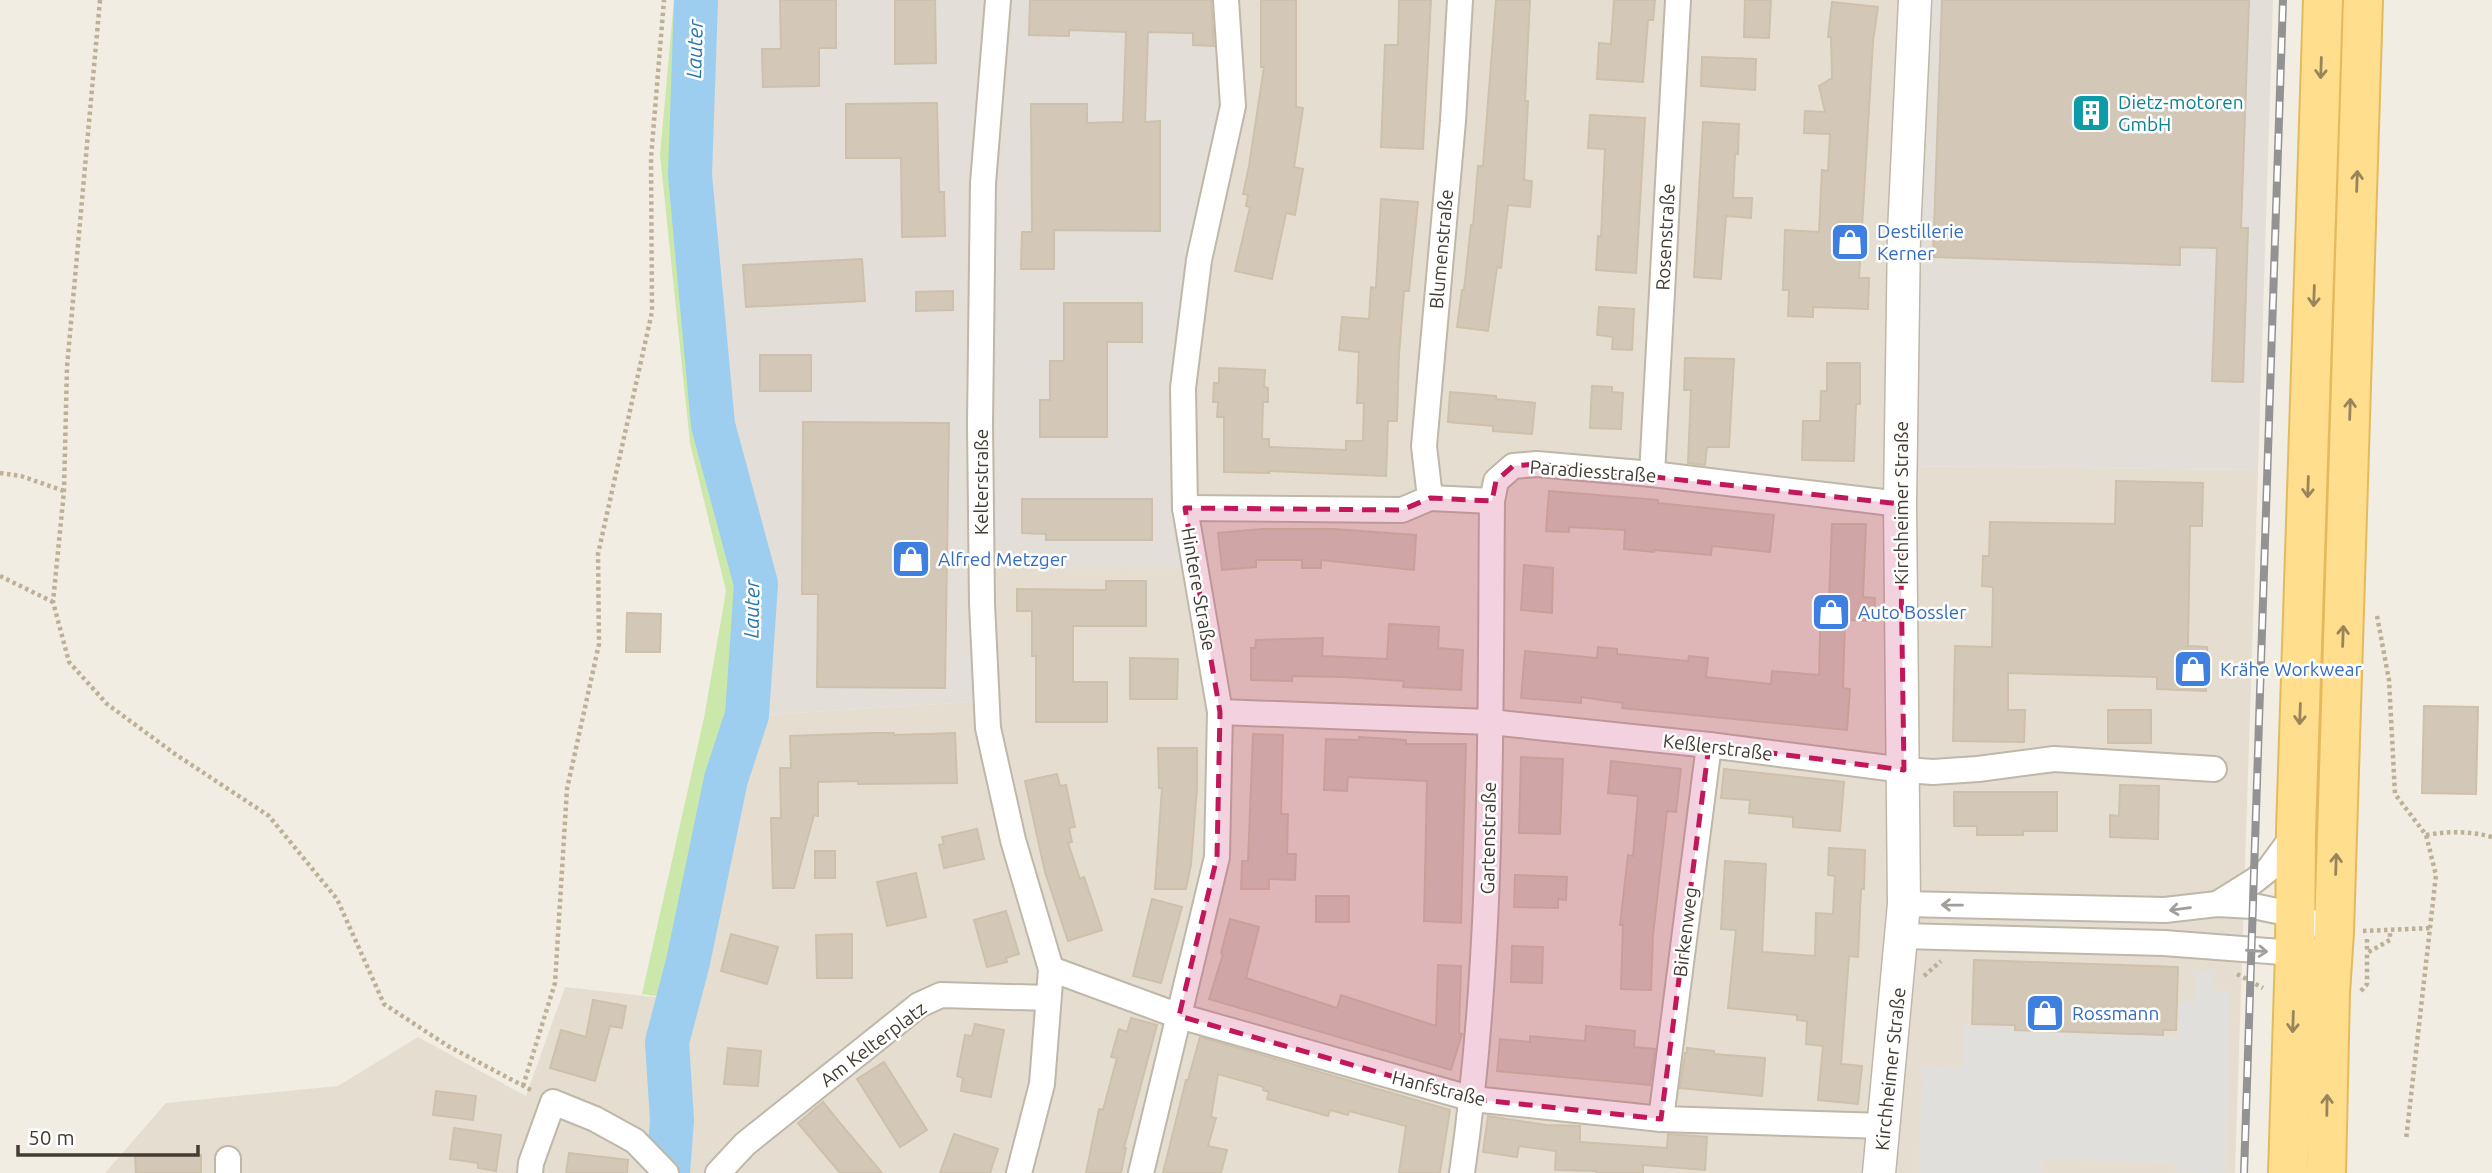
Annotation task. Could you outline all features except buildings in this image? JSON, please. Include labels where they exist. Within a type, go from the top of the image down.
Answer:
[{"type":"main road","points":[[2288,1173],[2296,831],[2323,0]]},
{"type":"main road","points":[[2326,1173],[2363,0]]},
{"type":"street","name":"Kelterstraße","points":[[998,0],[983,183],[982,576],[988,729],[1013,840],[1051,969],[1048,998]]},
{"type":"street","name":"Hintere Straße","points":[[1142,1173],[1217,857],[1220,712],[1185,508],[1184,388],[1199,260],[1233,106],[1226,0]]},
{"type":"street","name":"Blumenstraße","points":[[1430,498],[1424,446],[1460,0]]},
{"type":"street","name":"Rosenstraße","points":[[1652,474],[1678,0]]},
{"type":"street","name":"Kirchheimer Straße","points":[[1879,1173],[1904,904],[1899,503],[1904,233],[1915,0]]},
{"type":"street","name":"Paradiesstraße","points":[[1492,501],[1496,481],[1513,466],[1537,464],[1652,474],[1899,503]]},
{"type":"street","points":[[1185,508],[1402,510],[1430,498],[1492,501]]},
{"type":"street","name":"Gartenstraße","points":[[1462,1173],[1473,1099],[1486,931],[1492,501]]},
{"type":"street","name":"Keßlerstraße","points":[[1220,712],[1490,722],[1933,772],[2054,759],[2214,768]]},
{"type":"street","name":"Birkenweg","points":[[1661,1119],[1709,745]]},
{"type":"street","points":[[2217,904],[2269,869],[2296,831]]},
{"type":"street","points":[[1904,904],[2165,910],[2217,904],[2253,906],[2296,915],[2334,932]]},
{"type":"street","points":[[1902,936],[2164,943],[2295,953],[2334,932]]},
{"type":"street","name":"Hanfstraße","points":[[1051,969],[1179,1016],[1473,1099],[1661,1119],[1884,1126]]},
{"type":"street","name":"Am Kelterplatz","points":[[718,1173],[745,1144],[919,1006],[942,995],[1048,998]]},
{"type":"street","points":[[1020,1173],[1042,1084],[1048,998]]},
{"type":"street","points":[[530,1173],[531,1163],[553,1102],[595,1119],[635,1141],[666,1173]]},
{"type":"path","points":[[100,0],[67,367],[64,492],[53,602],[69,662],[107,704],[269,816],[337,899],[384,1004],[448,1045],[553,1102]]},
{"type":"path","points":[[523,1086],[555,983],[568,789],[598,644],[598,554],[652,312],[650,158],[664,0]]},
{"type":"path","points":[[0,473],[21,476],[64,492]]},
{"type":"path","points":[[0,576],[53,602]]},
{"type":"path","points":[[2375,606],[2389,680],[2395,794],[2426,835],[2436,875],[2406,1140]]},
{"type":"path","points":[[2426,835],[2449,831],[2492,836]]},
{"type":"path","points":[[2334,932],[2431,928]]},
{"type":"path","points":[[1899,974],[1924,977],[1943,960]]},
{"type":"path","points":[[2233,971],[2267,990]]},
{"type":"highlighted area","points":[[1537,464],[1900,504],[1904,770],[1709,745],[1661,1119],[1473,1099],[1179,1016],[1217,857],[1220,712],[1185,508],[1402,510],[1430,498],[1492,501],[1496,481],[1513,466]]},
{"type":"shaded area","points":[[707,0],[1237,0],[1189,336],[1194,569],[982,568],[990,701],[762,715],[769,586],[725,424],[702,176]]},
{"type":"shaded area","points":[[1237,0],[1915,0],[1900,466],[2258,470],[2235,1173],[105,1173],[166,1103],[338,1086],[418,1037],[526,1096],[565,987],[690,1001],[762,715],[990,701],[982,568],[1189,336]]},
{"type":"shaded area","points":[[1915,0],[2273,0],[2258,470],[1900,466]]},
{"type":"shaded area","points":[[2195,971],[2214,971],[2213,990],[2230,991],[2225,1173],[2174,1172],[2174,1163],[2042,1159],[2041,1173],[1919,1173],[1922,1066],[1962,1067],[1964,1024],[2015,1026],[2015,1032],[2178,1037],[2179,1001],[2194,1001]]},
{"type":"green space","points":[[674,0],[707,0],[702,176],[725,424],[769,586],[762,715],[690,1001],[642,994],[704,718],[726,591],[690,443],[660,155]]},
{"type":"waterway","name":"Lauter","points":[[668,1173],[672,1120],[667,1042],[688,962],[726,779],[747,715],[756,584],[713,425],[690,175],[696,0]]},
{"type":"railway","points":[[2244,1173],[2283,0]]},
{"type":"place","name":"Dietz‐motoren GmbH","points":[[2091,113]]},
{"type":"place","name":"Destillerie Kerner","points":[[1850,242]]},
{"type":"place","name":"Alfred Metzger","points":[[911,559]]},
{"type":"place","name":"Auto Bossler","points":[[1831,612]]},
{"type":"place","name":"Krähe Workwear","points":[[2193,669]]},
{"type":"place","name":"Rossmann","points":[[2045,1013]]}]
